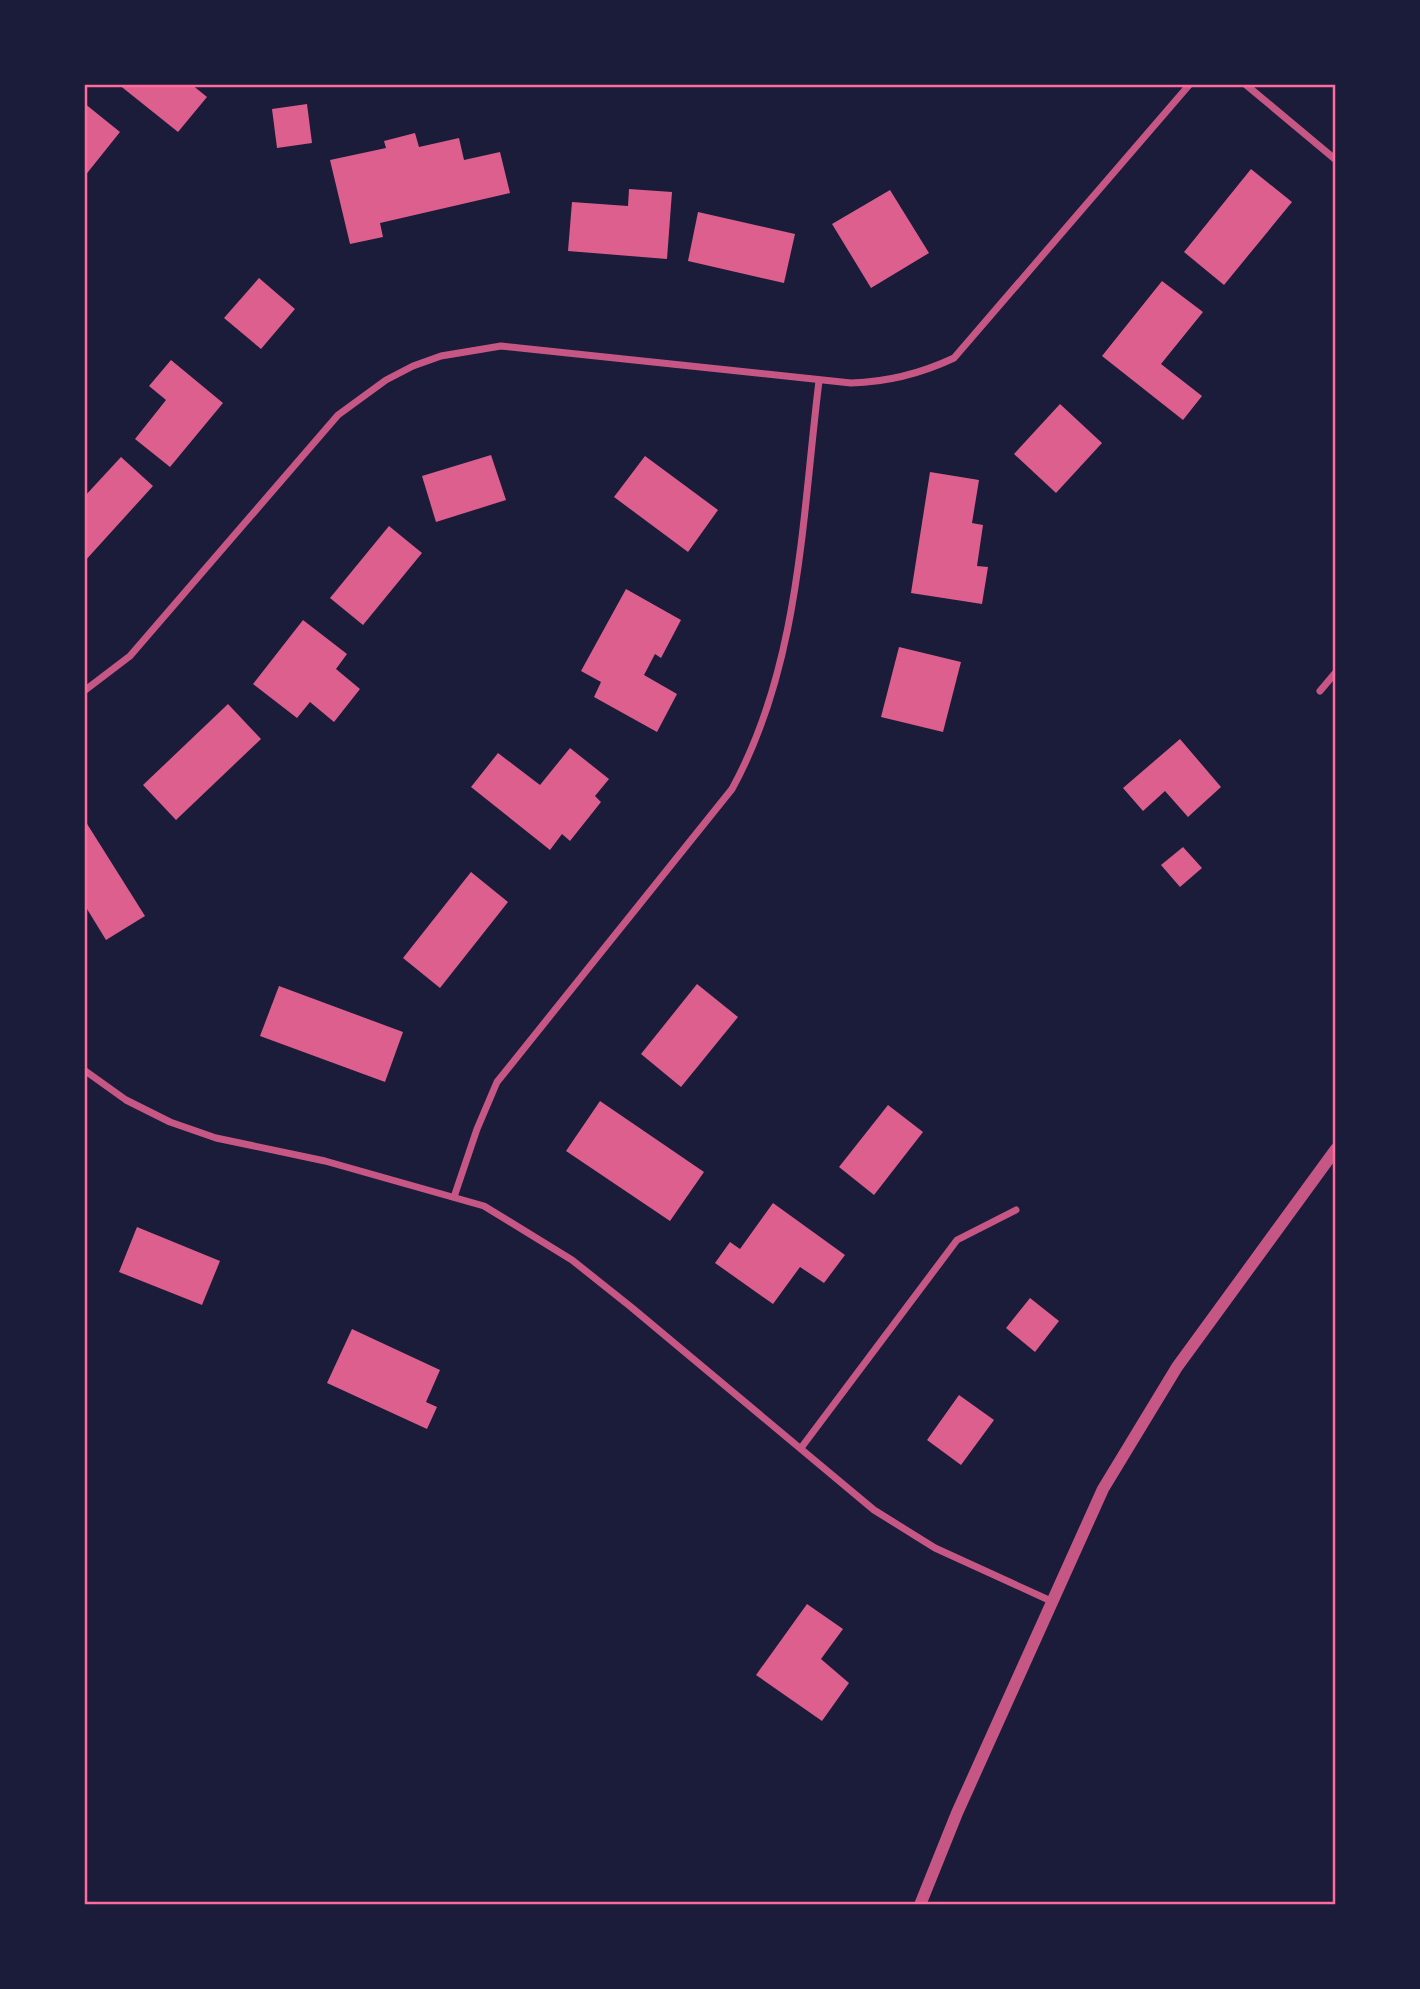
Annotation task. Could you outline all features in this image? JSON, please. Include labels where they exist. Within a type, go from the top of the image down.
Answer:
[{"type":"street","points":[[84,691],[130,656],[338,415],[370,390],[413,366],[440,356],[500,346],[851,383],[898,379],[954,358],[1190,84]]},
{"type":"street","points":[[1245,84],[1336,160]]},
{"type":"street","points":[[454,1197],[477,1129],[497,1083],[732,789],[749,757],[776,687],[787,638],[819,381]]},
{"type":"street","points":[[1320,691],[1336,672]]},
{"type":"street","points":[[84,1070],[126,1100],[181,1126],[216,1138],[325,1161],[484,1206],[572,1261],[874,1510],[925,1541],[1051,1601]]},
{"type":"street","points":[[920,1905],[957,1813],[1103,1489],[1177,1367],[1336,1149]]},
{"type":"street","points":[[801,1448],[957,1240],[1016,1210]]},
{"type":"building","points":[[118,84],[191,84],[207,97],[178,132]]},
{"type":"building","points":[[84,103],[120,132],[84,177]]},
{"type":"building","points":[[307,104],[312,143],[277,148],[272,109]]},
{"type":"building","points":[[415,133],[419,147],[459,138],[464,160],[500,152],[510,193],[380,223],[383,237],[350,244],[330,160],[386,148],[384,141]]},
{"type":"building","points":[[1251,169],[1292,202],[1224,285],[1184,252]]},
{"type":"building","points":[[629,189],[672,192],[667,259],[568,251],[572,202],[628,206]]},
{"type":"building","points":[[890,190],[929,253],[871,288],[832,224]]},
{"type":"building","points":[[698,212],[795,234],[784,283],[688,261]]},
{"type":"building","points":[[259,278],[295,309],[261,349],[224,318]]},
{"type":"building","points":[[1162,281],[1203,312],[1161,364],[1202,396],[1183,420],[1102,356]]},
{"type":"building","points":[[171,360],[223,403],[170,467],[135,439],[166,400],[149,386]]},
{"type":"building","points":[[1060,404],[1102,443],[1056,493],[1014,454]]},
{"type":"building","points":[[491,455],[506,500],[436,522],[422,476]]},
{"type":"building","points":[[645,456],[718,510],[688,552],[614,497]]},
{"type":"building","points":[[121,457],[153,486],[84,562],[84,497]]},
{"type":"building","points":[[930,472],[979,480],[972,523],[983,525],[977,566],[988,567],[982,604],[911,593]]},
{"type":"building","points":[[389,526],[422,553],[363,625],[330,598]]},
{"type":"building","points":[[626,589],[681,620],[661,658],[655,654],[644,675],[677,694],[657,732],[594,697],[601,682],[581,671]]},
{"type":"building","points":[[303,620],[347,654],[336,669],[360,689],[334,722],[310,702],[297,718],[253,684]]},
{"type":"building","points":[[899,647],[961,662],[943,732],[881,717]]},
{"type":"building","points":[[228,704],[261,739],[176,820],[143,785]]},
{"type":"building","points":[[1180,739],[1221,787],[1188,817],[1165,791],[1143,811],[1123,788]]},
{"type":"building","points":[[570,748],[609,779],[595,796],[601,802],[570,841],[562,834],[550,850],[471,787],[498,753],[540,785]]},
{"type":"building","points":[[84,819],[145,916],[106,940],[84,904]]},
{"type":"building","points":[[1183,847],[1202,868],[1180,887],[1161,865]]},
{"type":"building","points":[[471,872],[508,902],[440,988],[403,958]]},
{"type":"building","points":[[697,984],[738,1017],[681,1087],[641,1054]]},
{"type":"building","points":[[279,986],[403,1032],[385,1082],[260,1036]]},
{"type":"building","points":[[600,1101],[704,1172],[670,1221],[566,1151]]},
{"type":"building","points":[[888,1105],[923,1132],[874,1195],[839,1167]]},
{"type":"building","points":[[773,1203],[845,1255],[824,1283],[800,1267],[773,1304],[715,1263],[730,1242],[740,1249]]},
{"type":"building","points":[[137,1227],[220,1261],[202,1305],[119,1272]]},
{"type":"building","points":[[1030,1298],[1059,1321],[1035,1352],[1006,1328]]},
{"type":"building","points":[[352,1329],[440,1370],[426,1402],[437,1407],[427,1429],[327,1383]]},
{"type":"building","points":[[959,1395],[994,1420],[961,1465],[927,1440]]},
{"type":"building","points":[[807,1604],[843,1629],[821,1659],[849,1683],[822,1721],[756,1675]]}]
